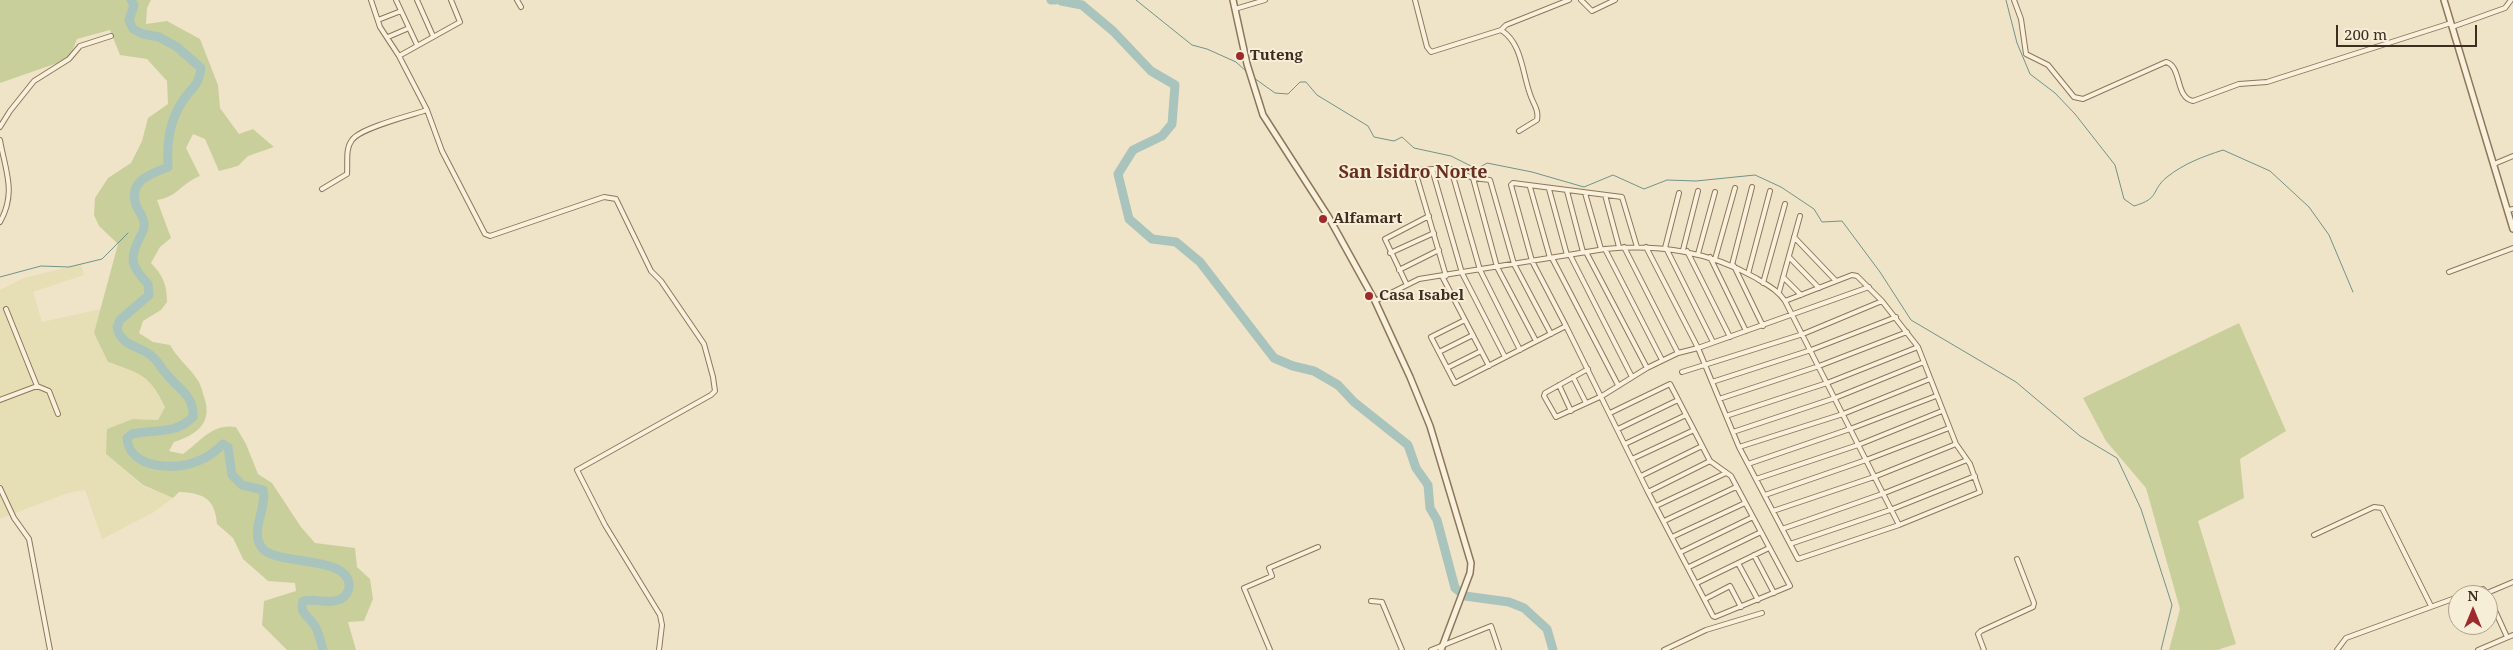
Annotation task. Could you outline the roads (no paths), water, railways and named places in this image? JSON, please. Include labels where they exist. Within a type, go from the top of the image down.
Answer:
[{"type":"street","points":[[377,0],[371,1],[378,20],[427,110],[442,151],[485,234],[490,236],[604,197],[616,200],[651,271],[661,281],[704,344],[713,377],[714,391],[712,396],[577,470],[605,525],[660,615],[662,625],[659,650]]},
{"type":"street","points":[[396,0],[416,45]]},
{"type":"street","points":[[417,0],[434,36]]},
{"type":"street","points":[[399,56],[460,22],[451,1],[457,0]]},
{"type":"street","points":[[517,0],[521,7]]},
{"type":"street","points":[[1233,0],[1254,90],[1264,115],[1328,216],[1375,302],[1410,377],[1430,426],[1471,564],[1470,573],[1442,648]]},
{"type":"street","points":[[1235,9],[1265,0]]},
{"type":"street","points":[[1415,0],[1427,48],[1431,52],[1501,30],[1506,25],[1569,0]]},
{"type":"street","points":[[1581,0],[1592,12],[1615,0]]},
{"type":"street","points":[[2014,0],[2022,19],[2026,54],[2048,65],[2074,97],[2083,99],[2166,62],[2172,67],[2185,97],[2193,101],[2239,84],[2267,82],[2289,76],[2505,8],[2511,0]]},
{"type":"street","points":[[2444,0],[2494,164],[2510,209],[2513,229]]},
{"type":"street","points":[[378,20],[401,10]]},
{"type":"street","points":[[388,37],[409,28]]},
{"type":"street","points":[[1501,30],[1510,35],[1520,55],[1530,96],[1538,111],[1537,120],[1519,131]]},
{"type":"street","points":[[0,127],[34,81],[69,60],[80,46],[111,36]]},
{"type":"street","points":[[322,189],[347,174],[347,149],[352,138],[386,122],[427,110]]},
{"type":"street","points":[[0,140],[7,168],[9,197],[0,222]]},
{"type":"street","points":[[2494,164],[2513,156]]},
{"type":"street","points":[[1432,169],[1462,273],[1505,357]]},
{"type":"street","points":[[1451,169],[1480,270],[1520,350]]},
{"type":"street","points":[[1489,366],[1444,276],[1439,250],[1416,174],[1418,170],[1451,169],[1473,178],[1491,181],[1514,264],[1551,334]]},
{"type":"street","points":[[1473,178],[1497,267],[1536,341]]},
{"type":"street","points":[[1610,413],[1670,384],[1710,461],[1726,473],[1736,487],[1790,586],[1715,617],[1648,492],[1641,476],[1632,459],[1618,429],[1610,413],[1602,396],[1532,261],[1511,185],[1513,183],[1530,187],[1605,195],[1624,199],[1637,247]]},
{"type":"street","points":[[1530,187],[1551,258],[1618,385]]},
{"type":"street","points":[[1752,187],[1733,265],[1763,326]]},
{"type":"street","points":[[1715,259],[1735,188]]},
{"type":"street","points":[[1549,189],[1569,255],[1632,377]]},
{"type":"street","points":[[1567,191],[1585,252],[1647,368]]},
{"type":"street","points":[[1698,191],[1685,251],[1730,337]]},
{"type":"street","points":[[1748,274],[1770,191]]},
{"type":"street","points":[[1698,254],[1715,192]]},
{"type":"street","points":[[1585,193],[1603,249],[1662,360]]},
{"type":"street","points":[[1679,193],[1665,248],[1713,342]]},
{"type":"street","points":[[1605,195],[1619,248]]},
{"type":"street","points":[[1763,283],[1785,204]]},
{"type":"street","points":[[1406,283],[1384,242],[1387,237],[1429,216]]},
{"type":"street","points":[[1779,292],[1800,216]]},
{"type":"street","points":[[1390,253],[1434,233]]},
{"type":"street","points":[[1794,237],[1836,281]]},
{"type":"street","points":[[1375,302],[1406,283],[1419,279],[1603,249],[1624,247],[1665,248],[1698,254],[1733,265],[1779,292],[1785,301],[1899,525]]},
{"type":"street","points":[[1624,247],[1678,353]]},
{"type":"street","points":[[1646,247],[1698,348],[1748,464],[1799,559],[1899,525],[1979,494],[1975,476],[1956,444],[1918,347],[1896,317],[1868,287],[1854,275],[1785,301]]},
{"type":"street","points":[[2449,272],[2513,248]]},
{"type":"street","points":[[1399,270],[1439,250]]},
{"type":"street","points":[[1710,257],[1746,331]]},
{"type":"street","points":[[1789,257],[1819,288]]},
{"type":"street","points":[[1784,277],[1801,295]]},
{"type":"street","points":[[1588,369],[1545,393],[1544,396],[1556,417],[1602,396],[1647,368],[1678,353],[1794,316],[1868,287]]},
{"type":"street","points":[[1682,372],[1803,334],[1882,301]]},
{"type":"street","points":[[6,309],[37,386]]},
{"type":"street","points":[[1712,382],[1811,350],[1896,317]]},
{"type":"street","points":[[1465,320],[1431,337],[1455,383],[1566,326]]},
{"type":"street","points":[[1719,399],[1819,366],[1907,332]]},
{"type":"street","points":[[1439,352],[1473,335]]},
{"type":"street","points":[[1726,416],[1828,384],[1918,347]]},
{"type":"street","points":[[1447,368],[1481,350]]},
{"type":"street","points":[[1733,432],[1835,398],[1924,362]]},
{"type":"street","points":[[1573,378],[1586,403]]},
{"type":"street","points":[[1740,447],[1843,414],[1930,379]]},
{"type":"street","points":[[1559,385],[1571,410]]},
{"type":"street","points":[[0,400],[37,386],[49,391],[58,414]]},
{"type":"street","points":[[1748,464],[1850,429],[1936,396]]},
{"type":"street","points":[[1618,429],[1678,400]]},
{"type":"street","points":[[1756,479],[1858,445],[1942,411]]},
{"type":"street","points":[[1625,444],[1686,415]]},
{"type":"street","points":[[1764,494],[1866,460],[1949,428]]},
{"type":"street","points":[[1632,459],[1694,430]]},
{"type":"street","points":[[1773,511],[1874,477],[1956,444]]},
{"type":"street","points":[[1641,476],[1702,446]]},
{"type":"street","points":[[1782,529],[1882,494],[1967,460]]},
{"type":"street","points":[[1648,492],[1710,461]]},
{"type":"street","points":[[1656,506],[1726,473]]},
{"type":"street","points":[[1790,544],[1890,510],[1975,476]]},
{"type":"street","points":[[1664,521],[1736,487]]},
{"type":"street","points":[[0,488],[14,518],[29,538],[50,650]]},
{"type":"street","points":[[1672,537],[1745,502]]},
{"type":"street","points":[[2314,535],[2374,507],[2382,508],[2431,606]]},
{"type":"street","points":[[1681,552],[1752,517]]},
{"type":"street","points":[[1689,567],[1761,532]]},
{"type":"street","points":[[1270,650],[1244,588],[1272,576],[1269,568],[1318,547]]},
{"type":"street","points":[[1697,583],[1769,548]]},
{"type":"street","points":[[1754,555],[1774,593]]},
{"type":"street","points":[[1984,650],[1978,634],[1981,631],[2033,607],[2034,603],[2017,559]]},
{"type":"street","points":[[1738,563],[1758,600]]},
{"type":"street","points":[[2498,588],[2513,582]]},
{"type":"street","points":[[1705,599],[1730,586],[1741,607]]},
{"type":"street","points":[[2337,650],[2346,638],[2448,600]]},
{"type":"street","points":[[1371,601],[1382,602],[1402,650]]},
{"type":"street","points":[[1664,650],[1706,630],[1762,613]]},
{"type":"street","points":[[2498,617],[2507,637]]},
{"type":"street","points":[[1431,650],[1442,648],[1491,626],[1499,650]]},
{"type":"street","points":[[2478,650],[2513,635]]},
{"type":"waterway","points":[[131,0],[134,5],[129,20],[133,29],[143,34],[159,37],[177,47],[201,68],[197,82],[179,107],[172,123],[168,149],[168,167],[142,180],[135,190],[136,205],[144,225],[133,257],[135,268],[148,284],[149,295],[120,320],[117,327],[119,334],[127,343],[154,358],[166,374],[189,398],[193,417],[186,423],[172,429],[132,434],[127,438],[130,449],[145,462],[156,465],[180,466],[203,459],[223,444],[228,447],[232,475],[242,485],[263,490],[264,497],[257,535],[263,549],[283,558],[327,565],[339,570],[347,577],[349,589],[341,599],[336,601],[303,601],[303,612],[313,623],[323,650]]},
{"type":"waterway","points":[[1136,0],[1192,45],[1207,49],[1236,62],[1247,72]]},
{"type":"waterway","points":[[2006,0],[2017,43],[2030,74],[2055,93],[2075,114],[2115,165],[2124,199],[2134,206],[2142,203],[2152,197],[2162,182],[2180,168],[2223,150],[2270,171],[2309,207],[2329,235],[2353,292]]},
{"type":"waterway","points":[[1061,1],[1082,5],[1113,31],[1151,71],[1175,85],[1172,124],[1162,136],[1133,150],[1118,174],[1129,219],[1152,239],[1176,242],[1200,262],[1274,358],[1293,366],[1314,371],[1338,385],[1354,402],[1408,445],[1416,468],[1428,485],[1430,508],[1437,520],[1455,588],[1465,596],[1509,602],[1524,608],[1547,629],[1553,650]]},
{"type":"waterway","points":[[1254,78],[1275,93],[1288,94],[1300,82],[1306,82],[1317,95],[1368,126],[1374,137],[1394,141],[1402,137],[1414,148],[1451,156],[1477,169],[1487,163],[1532,172],[1584,187],[1613,175],[1644,189],[1667,180],[1696,181],[1755,175],[1781,187],[1814,209],[1822,222],[1842,221],[1880,272],[1911,320],[2016,382],[2080,436],[2117,458],[2141,509],[2172,605],[2161,650]]},
{"type":"waterway","points":[[0,277],[41,266],[69,267],[102,259],[128,233]]},
{"type":"place","name":"Tuteng","points":[[1240,56]]},
{"type":"place","name":"Alfamart","points":[[1323,219]]},
{"type":"place","name":"Casa Isabel","points":[[1369,296]]},
{"type":"district","name":"San Isidro Norte","points":[[1413,173]]}]
